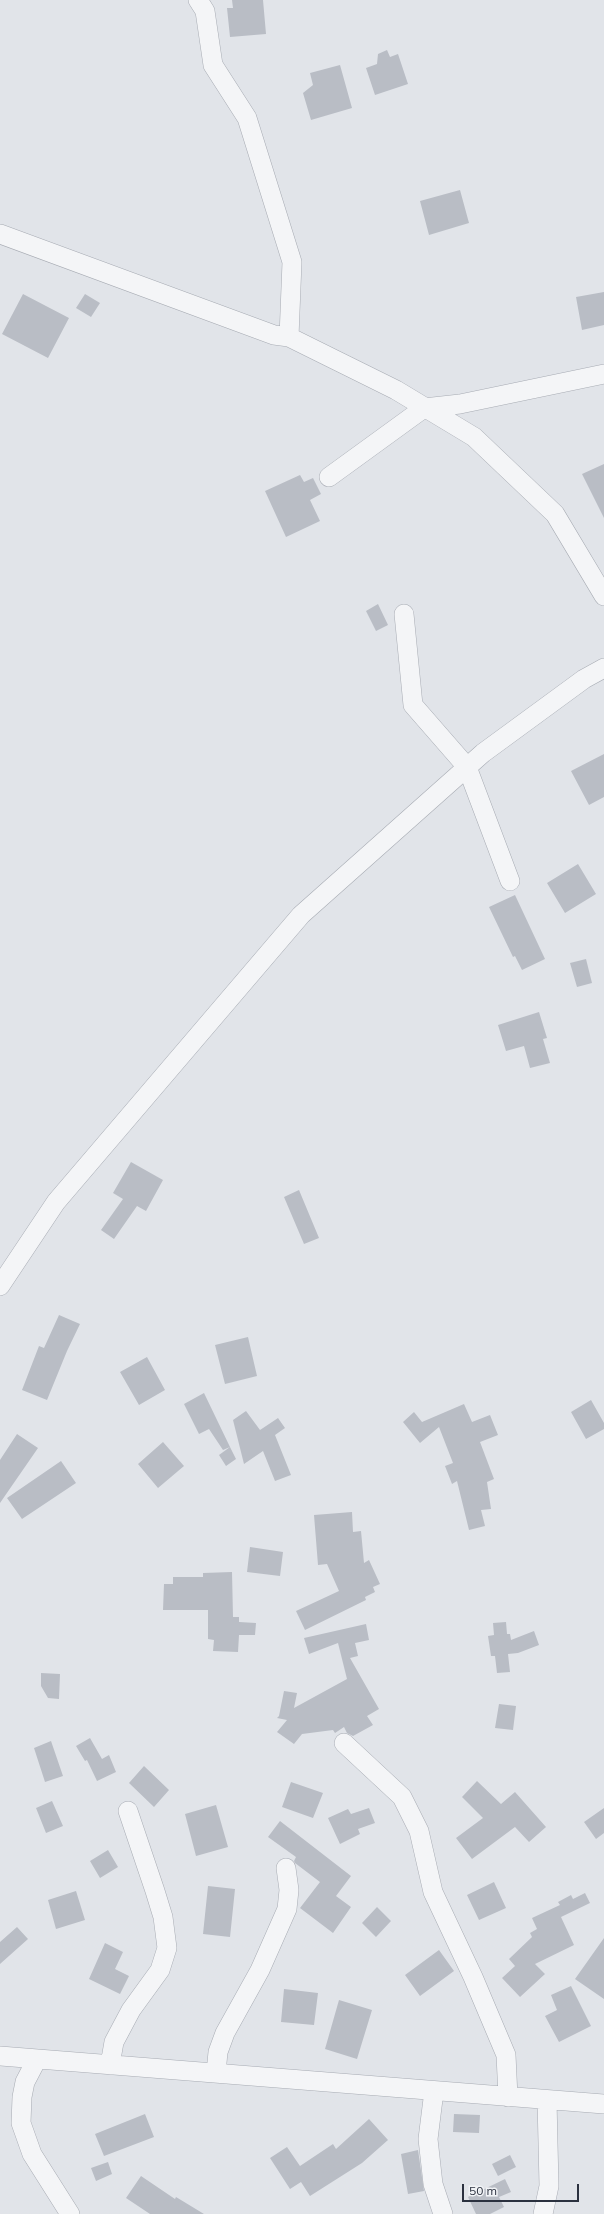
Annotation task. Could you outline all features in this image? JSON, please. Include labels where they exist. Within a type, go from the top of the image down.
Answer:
[{"type":"street","points":[[198,0],[205,11],[212,65],[247,118],[292,262],[289,337]]},
{"type":"street","points":[[0,234],[274,335],[289,337],[396,390],[474,437],[555,514],[604,596]]},
{"type":"street","points":[[329,477],[424,408],[460,404],[604,374]]},
{"type":"street","points":[[404,614],[413,705],[467,767],[510,881]]},
{"type":"street","points":[[0,1286],[56,1202],[301,915],[483,753],[578,684],[604,668]]},
{"type":"street","points":[[344,1743],[402,1797],[419,1831],[433,1892],[474,1978],[506,2055],[508,2097]]},
{"type":"street","points":[[110,2065],[114,2042],[131,2010],[160,1970],[167,1948],[163,1917],[128,1811]]},
{"type":"street","points":[[216,2073],[218,2052],[225,2033],[260,1970],[287,1908],[289,1890],[286,1868]]},
{"type":"street","points":[[0,2056],[547,2100],[601,2100]]},
{"type":"street","points":[[37,2059],[25,2082],[22,2097],[22,2123],[32,2154],[70,2214]]},
{"type":"street","points":[[434,2091],[428,2139],[433,2184],[443,2214]]},
{"type":"street","points":[[543,2214],[550,2186],[547,2100]]},
{"type":"building","points":[[232,0],[263,0],[266,34],[230,37],[227,8],[233,8]]},
{"type":"building","points":[[387,50],[390,57],[398,54],[408,84],[375,95],[366,68],[377,64],[378,54]]},
{"type":"building","points":[[340,65],[352,108],[311,120],[303,93],[313,85],[310,73]]},
{"type":"building","points":[[460,190],[469,223],[429,235],[420,201]]},
{"type":"building","points":[[604,292],[604,325],[582,330],[576,297]]},
{"type":"building","points":[[23,294],[69,318],[48,358],[2,334]]},
{"type":"building","points":[[85,294],[100,303],[91,317],[76,308]]},
{"type":"building","points":[[604,464],[604,518],[582,474]]},
{"type":"building","points":[[300,475],[304,482],[313,478],[321,494],[310,500],[320,521],[286,537],[265,491]]},
{"type":"building","points":[[378,604],[388,625],[376,631],[366,611]]},
{"type":"building","points":[[604,754],[604,797],[589,805],[571,771]]},
{"type":"building","points":[[578,864],[596,894],[565,913],[547,883]]},
{"type":"building","points":[[515,895],[545,959],[522,970],[515,956],[513,957],[489,907]]},
{"type":"building","points":[[586,959],[592,983],[577,987],[570,963]]},
{"type":"building","points":[[539,1012],[547,1038],[543,1039],[550,1063],[530,1068],[524,1046],[506,1051],[498,1025]]},
{"type":"building","points":[[131,1162],[163,1180],[146,1211],[137,1206],[114,1239],[101,1230],[123,1199],[113,1193]]},
{"type":"building","points":[[299,1190],[319,1238],[304,1244],[284,1197]]},
{"type":"building","points":[[59,1315],[80,1324],[47,1400],[22,1390],[39,1346],[44,1348]]},
{"type":"building","points":[[248,1337],[257,1376],[225,1384],[215,1345]]},
{"type":"building","points":[[147,1357],[165,1390],[139,1405],[120,1372]]},
{"type":"building","points":[[204,1393],[230,1447],[223,1450],[209,1429],[199,1434],[184,1404]]},
{"type":"building","points":[[591,1400],[604,1423],[604,1429],[586,1439],[571,1412]]},
{"type":"building","points":[[464,1404],[472,1422],[490,1415],[498,1435],[480,1442],[494,1479],[487,1482],[491,1509],[481,1510],[485,1526],[469,1530],[457,1481],[452,1484],[445,1466],[453,1463],[439,1427],[420,1443],[403,1422],[414,1412],[422,1422]]},
{"type":"building","points":[[246,1411],[260,1430],[278,1418],[285,1428],[275,1435],[291,1475],[275,1481],[263,1451],[244,1464],[233,1420]]},
{"type":"building","points":[[17,1434],[38,1448],[0,1503],[0,1460]]},
{"type":"building","points":[[163,1442],[184,1466],[158,1488],[138,1464]]},
{"type":"building","points":[[230,1447],[236,1459],[226,1466],[219,1455]]},
{"type":"building","points":[[61,1461],[76,1483],[22,1519],[7,1498]]},
{"type":"building","points":[[352,1512],[353,1532],[361,1531],[364,1563],[369,1560],[380,1584],[373,1587],[375,1592],[365,1597],[366,1600],[305,1630],[296,1611],[339,1591],[327,1564],[318,1565],[314,1515]]},
{"type":"building","points":[[250,1547],[283,1552],[280,1576],[247,1572]]},
{"type":"building","points":[[232,1572],[233,1617],[239,1617],[239,1622],[256,1623],[255,1635],[239,1635],[238,1652],[213,1651],[214,1640],[208,1639],[208,1610],[163,1610],[164,1584],[173,1584],[173,1577],[203,1577],[203,1573]]},
{"type":"building","points":[[506,1622],[507,1634],[510,1634],[511,1640],[534,1631],[539,1645],[518,1653],[508,1654],[510,1672],[497,1673],[495,1656],[491,1656],[488,1636],[494,1635],[493,1623]]},
{"type":"building","points":[[366,1624],[369,1640],[355,1643],[358,1656],[350,1658],[379,1709],[367,1716],[373,1725],[353,1736],[347,1733],[344,1727],[335,1733],[333,1730],[302,1734],[294,1744],[277,1732],[287,1720],[277,1718],[279,1716],[284,1691],[297,1693],[294,1708],[347,1679],[338,1643],[309,1654],[304,1638]]},
{"type":"building","points":[[41,1673],[60,1674],[59,1699],[48,1698],[41,1686]]},
{"type":"building","points":[[499,1704],[516,1706],[513,1730],[495,1728]]},
{"type":"building","points":[[90,1738],[102,1759],[109,1755],[116,1772],[97,1781],[87,1760],[85,1761],[76,1746]]},
{"type":"building","points":[[51,1741],[63,1776],[45,1782],[34,1748]]},
{"type":"building","points":[[144,1766],[169,1790],[154,1807],[129,1783]]},
{"type":"building","points":[[477,1781],[501,1804],[515,1792],[546,1827],[529,1842],[515,1827],[472,1859],[456,1838],[483,1818],[462,1797]]},
{"type":"building","points":[[291,1782],[323,1793],[313,1818],[282,1807]]},
{"type":"building","points":[[52,1801],[63,1826],[46,1833],[36,1808]]},
{"type":"building","points":[[216,1805],[228,1847],[196,1856],[185,1814]]},
{"type":"building","points":[[369,1808],[375,1823],[358,1829],[360,1834],[340,1844],[328,1818],[348,1809],[351,1814]]},
{"type":"building","points":[[604,1808],[604,1833],[596,1839],[584,1822]]},
{"type":"building","points":[[280,1821],[351,1876],[336,1896],[351,1907],[333,1933],[300,1908],[320,1882],[295,1863],[294,1861],[296,1857],[268,1837]]},
{"type":"building","points":[[108,1850],[118,1867],[100,1878],[90,1861]]},
{"type":"building","points":[[494,1882],[506,1908],[479,1920],[467,1895]]},
{"type":"building","points":[[208,1886],[235,1889],[230,1937],[203,1934]]},
{"type":"building","points":[[76,1891],[85,1920],[56,1929],[48,1900]]},
{"type":"building","points":[[585,1893],[590,1903],[561,1917],[574,1945],[535,1964],[545,1974],[520,1997],[502,1978],[515,1966],[509,1959],[532,1937],[530,1933],[537,1929],[532,1918],[560,1905],[558,1902],[571,1895],[573,1899]]},
{"type":"building","points":[[377,1907],[391,1921],[376,1937],[362,1923]]},
{"type":"building","points":[[17,1927],[28,1939],[0,1964],[0,1942]]},
{"type":"building","points":[[604,1938],[604,1999],[575,1979]]},
{"type":"building","points":[[105,1943],[123,1952],[115,1969],[129,1976],[120,1994],[89,1979]]},
{"type":"building","points":[[439,1950],[454,1971],[420,1996],[405,1975]]},
{"type":"building","points":[[571,1986],[591,2026],[559,2042],[545,2016],[557,2010],[551,1995]]},
{"type":"building","points":[[284,1989],[318,1993],[314,2025],[281,2022]]},
{"type":"building","points":[[339,2000],[372,2010],[357,2059],[325,2049]]},
{"type":"building","points":[[145,2114],[154,2137],[104,2156],[95,2134]]},
{"type":"building","points":[[454,2114],[480,2115],[479,2133],[453,2132]]},
{"type":"building","points":[[369,2119],[388,2140],[362,2163],[310,2196],[301,2182],[290,2189],[270,2158],[287,2147],[300,2166],[333,2144],[336,2149]]},
{"type":"building","points":[[418,2150],[424,2191],[408,2194],[401,2154]]},
{"type":"building","points":[[510,2155],[516,2167],[498,2176],[492,2164]]},
{"type":"building","points":[[108,2162],[112,2174],[96,2181],[91,2168]]},
{"type":"building","points":[[141,2176],[175,2199],[176,2197],[204,2214],[150,2214],[126,2198]]},
{"type":"building","points":[[505,2179],[511,2192],[499,2197],[504,2207],[490,2214],[476,2214],[468,2197]]}]
